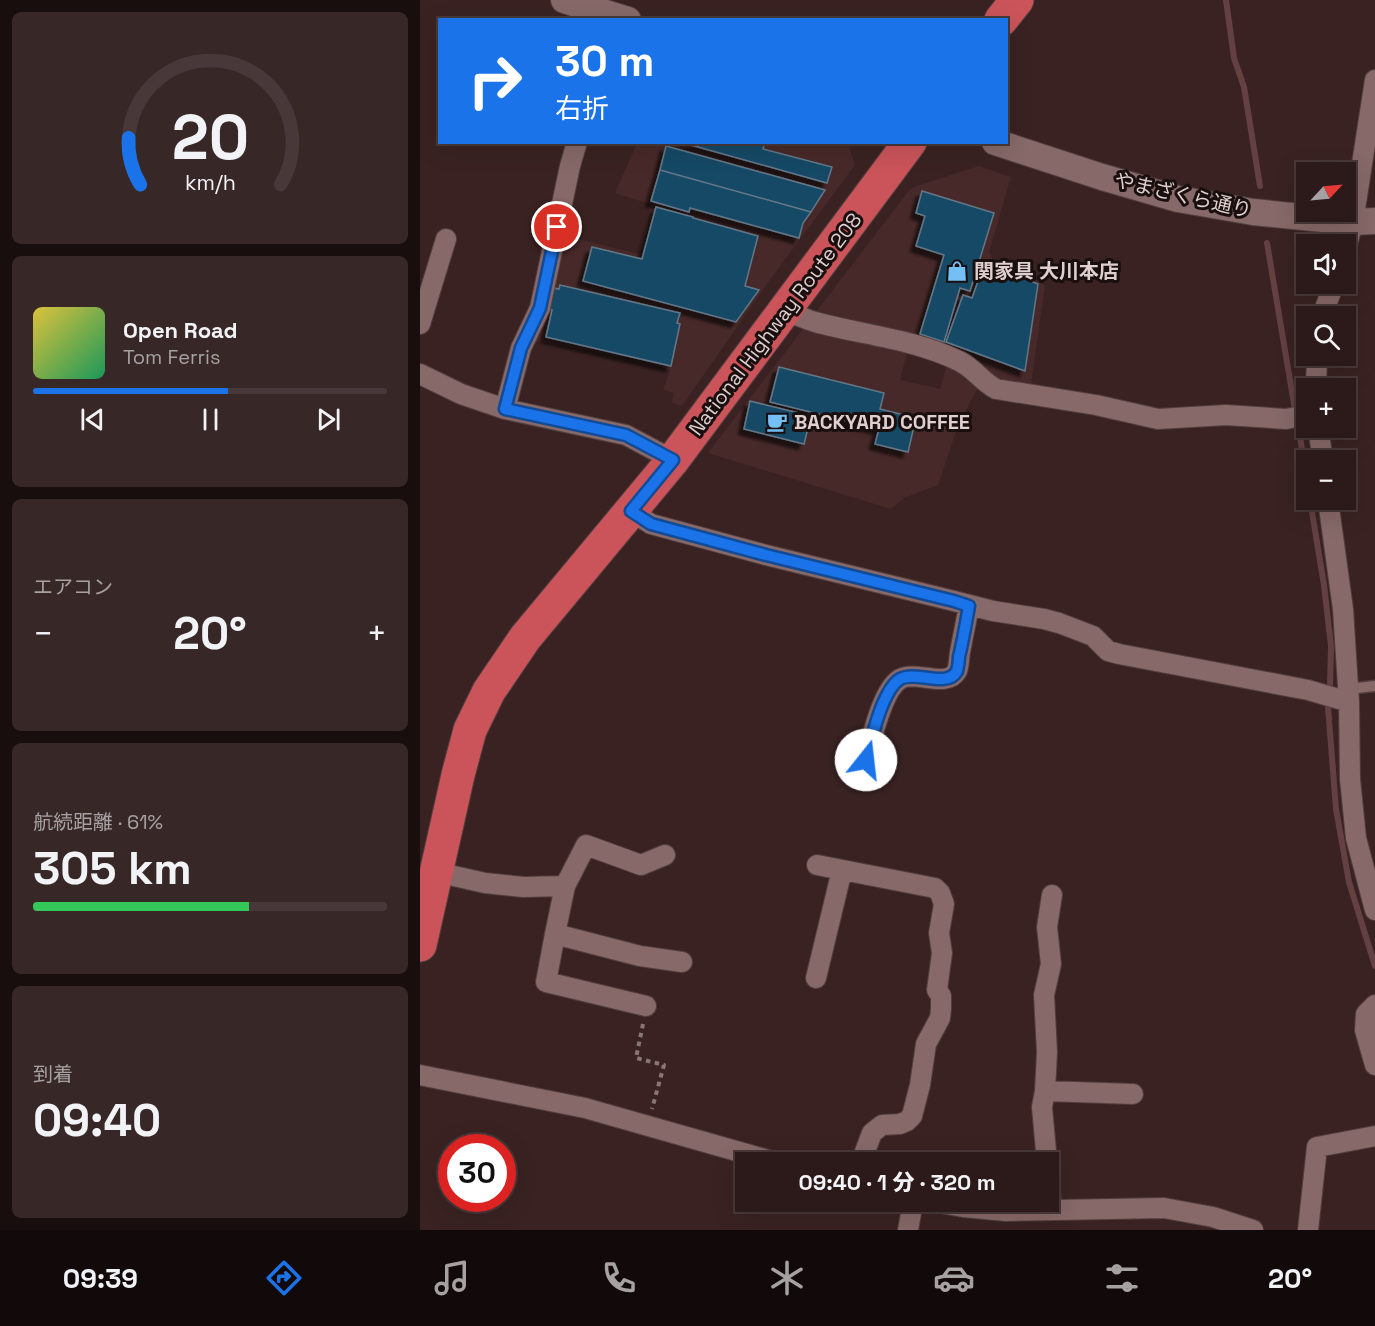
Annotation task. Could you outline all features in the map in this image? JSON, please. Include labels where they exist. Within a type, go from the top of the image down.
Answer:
[{"type":"highway","points":[[1003,18],[1017,0]]},
{"type":"highway","name":"National Highway Route 208","points":[[420,945],[470,730],[489,691],[525,638],[673,460],[909,144]]},
{"type":"street","points":[[564,0],[620,18]]},
{"type":"street","points":[[1364,222],[1375,80]]},
{"type":"street","points":[[505,409],[521,348],[540,308],[576,144]]},
{"type":"street","name":"やまざくら通り","points":[[1001,144],[1178,199],[1253,212],[1364,222]]},
{"type":"street","points":[[420,324],[446,239]]},
{"type":"street","points":[[784,311],[814,322],[930,350],[960,361],[986,384],[996,389],[1096,405],[1158,419],[1226,415],[1286,419],[1296,417]]},
{"type":"street","points":[[420,374],[461,394],[505,409],[626,435],[673,460]]},
{"type":"street","points":[[1329,510],[1343,609],[1349,696],[1350,779],[1356,838],[1375,910]]},
{"type":"street","points":[[631,511],[651,524],[766,555],[969,606],[1059,623],[1093,636],[1108,651],[1119,654],[1349,696]]},
{"type":"street","points":[[866,760],[879,714],[888,693],[900,679],[910,676],[948,679],[957,671],[969,606]]},
{"type":"street","points":[[646,1006],[546,982],[565,886],[586,845],[641,865],[664,855]]},
{"type":"street","points":[[817,865],[935,888],[940,893],[944,904],[939,933],[942,953],[937,990],[941,996],[940,1018],[926,1044],[920,1085],[912,1116],[900,1124],[882,1125],[872,1133],[865,1152]]},
{"type":"street","points":[[816,978],[842,870]]},
{"type":"street","points":[[436,872],[485,883],[524,887],[565,886]]},
{"type":"street","points":[[1046,1152],[1042,1107],[1047,1052],[1044,995],[1051,964],[1047,927],[1052,895]]},
{"type":"street","points":[[555,934],[640,956],[682,962]]},
{"type":"street","points":[[1375,1005],[1366,1014],[1365,1030],[1375,1065]]},
{"type":"street","points":[[420,1075],[585,1108],[739,1152]]},
{"type":"street","points":[[1045,1091],[1132,1094]]},
{"type":"street","points":[[1308,1230],[1317,1147],[1375,1136]]},
{"type":"street","points":[[1059,1210],[1164,1208],[1213,1217],[1253,1230]]},
{"type":"street","points":[[908,1230],[912,1212]]},
{"type":"lane","points":[[1349,696],[1375,686]]},
{"type":"path","points":[[646,1006],[636,1058],[664,1065],[648,1127]]},
{"type":"shaded area","points":[[637,144],[848,144],[855,165],[766,285],[682,406],[672,403],[674,393],[663,390],[670,370],[632,358],[533,341],[561,235],[639,254],[650,204],[615,193]]},
{"type":"shaded area","name":"関家具 大川本店","points":[[979,166],[1011,177],[989,252],[995,263],[1045,285],[1030,391],[998,384],[910,340],[900,380],[940,389],[948,361],[978,387],[957,428],[938,485],[904,498],[891,509],[708,453],[911,188]]},
{"type":"building","points":[[687,144],[764,144],[763,149],[832,167],[827,183]]},
{"type":"building","points":[[666,146],[825,190],[811,212],[660,170]]},
{"type":"building","points":[[660,170],[811,212],[803,223],[799,238],[690,208],[689,212],[651,201]]},
{"type":"building","name":"関家具 大川本店","points":[[922,191],[994,213],[970,291],[960,288],[944,342],[920,334],[944,255],[916,246],[925,216],[916,213]]},
{"type":"building","points":[[656,207],[758,236],[745,286],[759,290],[736,322],[583,281],[592,247],[642,259]]},
{"type":"building","points":[[985,262],[1038,284],[1025,371],[946,342],[963,295],[972,298]]},
{"type":"building","points":[[560,285],[680,313],[677,323],[680,324],[671,366],[546,337],[554,288],[559,289]]},
{"type":"building","points":[[779,367],[884,393],[880,409],[916,418],[908,452],[875,444],[879,429],[770,402]]},
{"type":"building","name":"BACKYARD COFFEE","points":[[750,401],[811,416],[804,444],[744,429]]},
{"type":"waterway","points":[[1226,0],[1234,58],[1244,87],[1260,186]]},
{"type":"waterway","points":[[1267,243],[1295,410]]},
{"type":"waterway","points":[[1300,438],[1302,450]]},
{"type":"waterway","points":[[1312,510],[1331,646],[1330,688]]},
{"type":"waterway","points":[[1328,707],[1336,809],[1349,882],[1375,966]]},
{"type":"place","name":"関家具 大川本店","points":[[957,271]]},
{"type":"place","name":"BACKYARD COFFEE","points":[[777,422]]},
{"type":"route","points":[[557,227],[540,308],[521,348],[505,409],[626,435],[673,460],[631,511],[651,524],[969,606],[957,671],[948,679],[910,676],[900,679],[888,693],[879,714],[866,760]]}]
